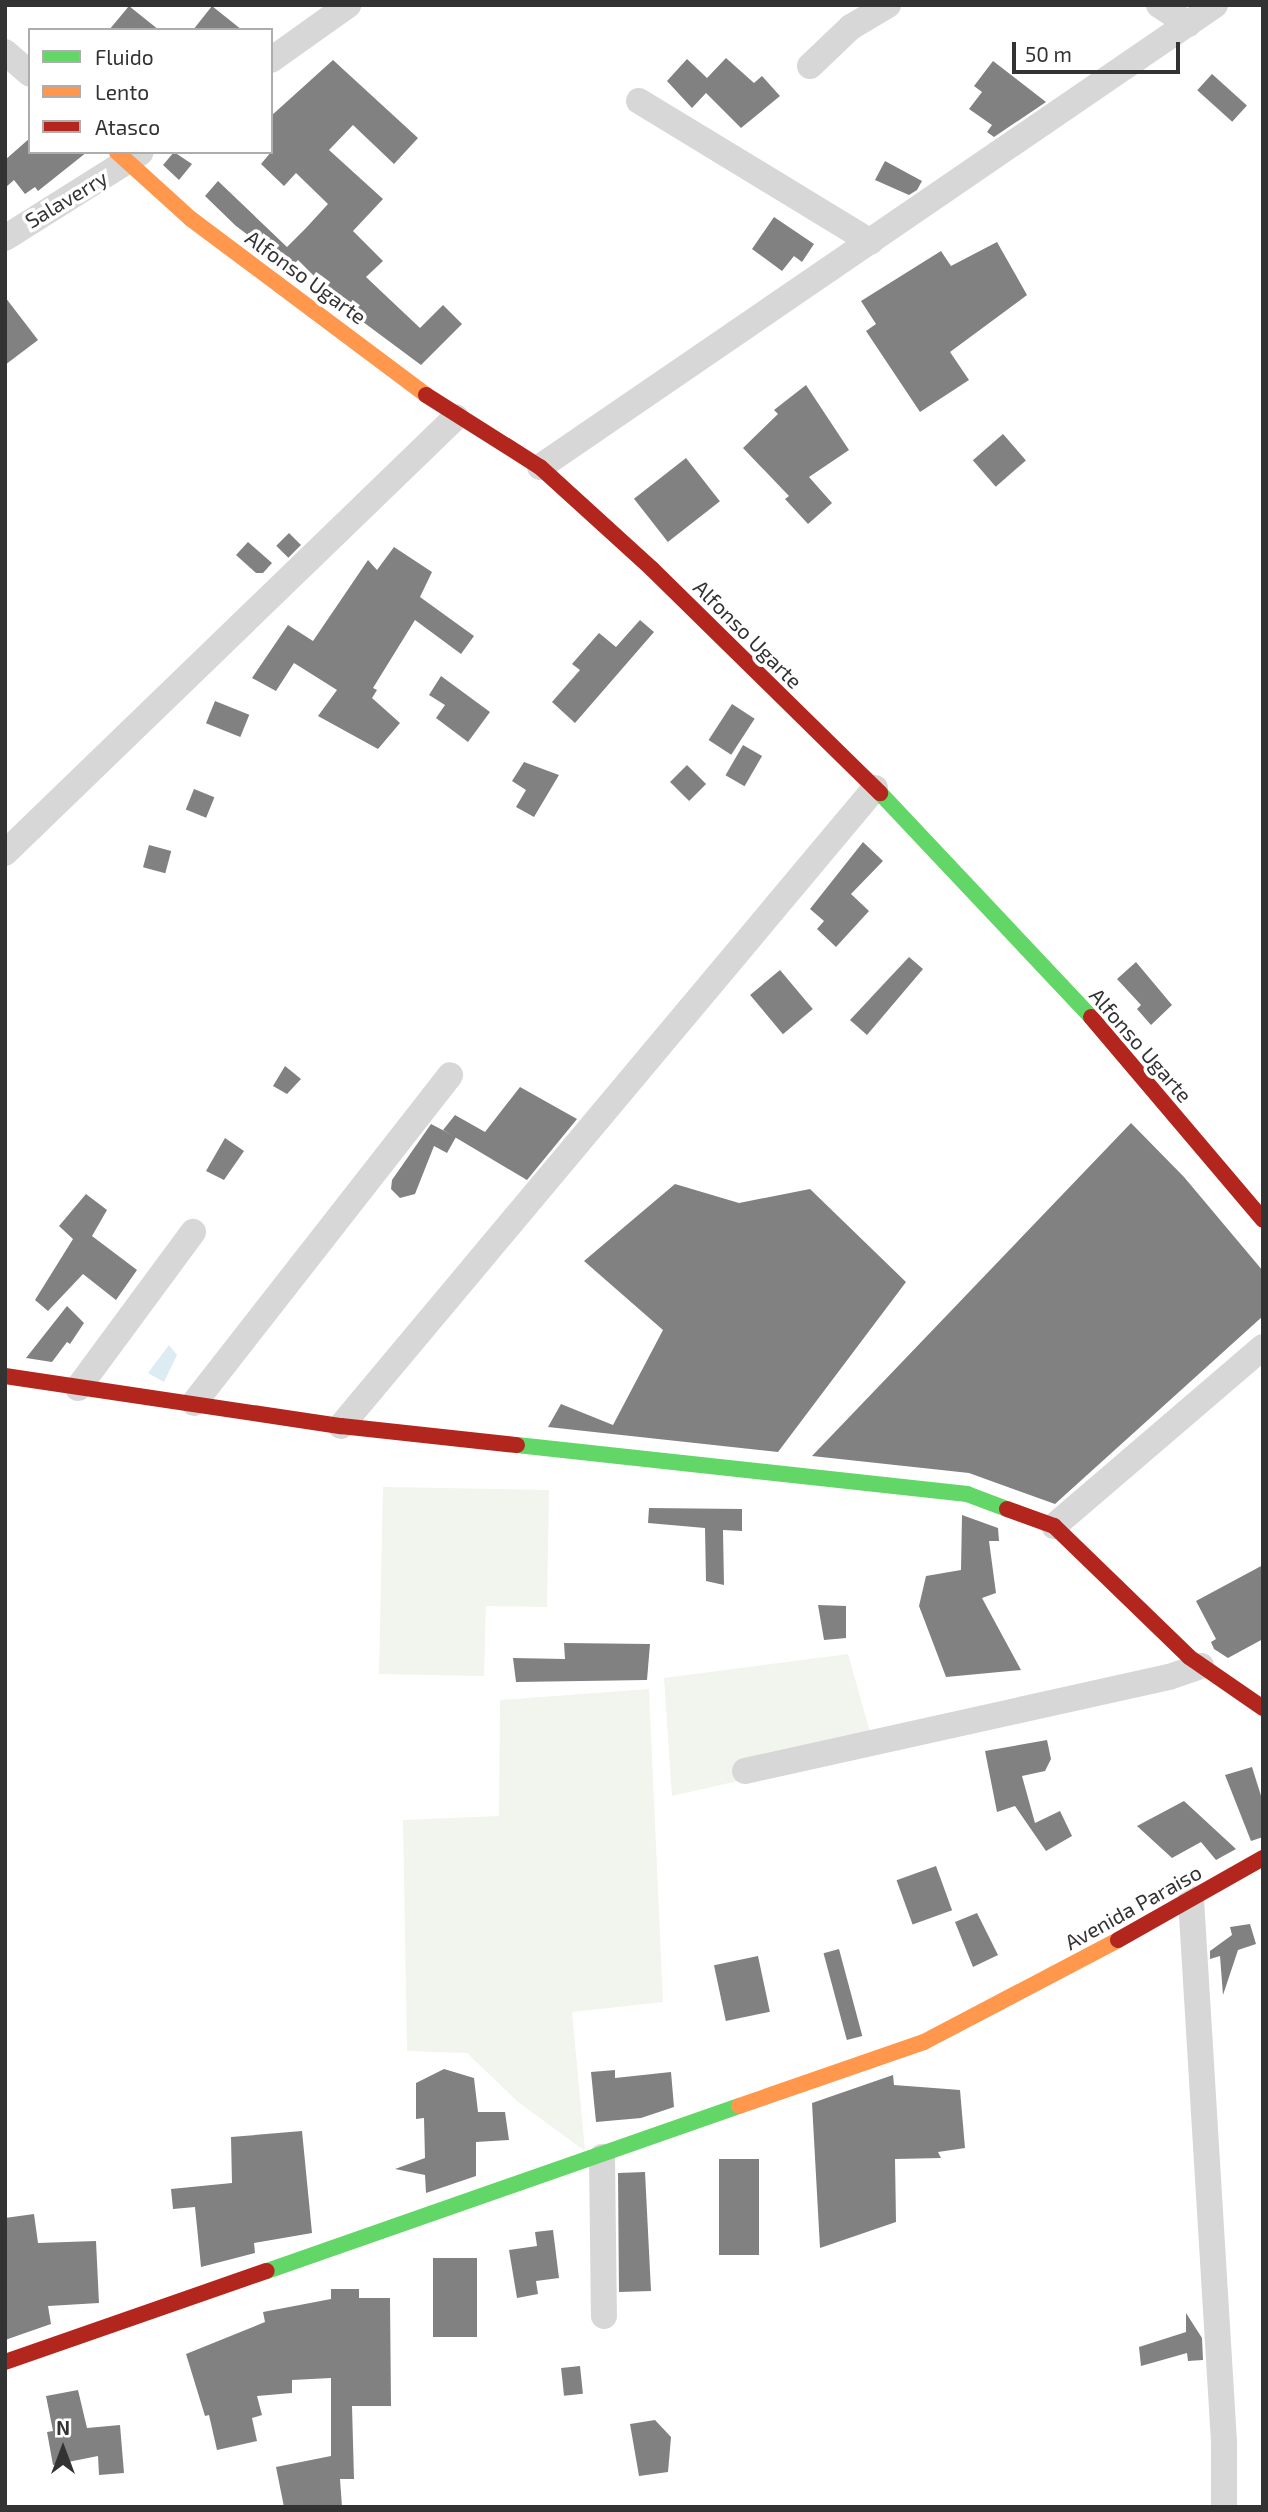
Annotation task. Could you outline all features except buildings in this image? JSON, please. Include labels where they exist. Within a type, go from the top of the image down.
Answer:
[{"type":"street","points":[[273,59],[348,5]]},
{"type":"street","points":[[810,66],[850,27],[888,5]]},
{"type":"street","points":[[1159,5],[1188,24]]},
{"type":"street","points":[[540,467],[1215,5]]},
{"type":"street","points":[[5,52],[28,72]]},
{"type":"street","points":[[639,101],[871,242]]},
{"type":"street","name":"Salaverry","points":[[5,238],[129,155]]},
{"type":"street","name":"Alfonso Ugarte","points":[[129,155],[191,219],[456,416],[540,467],[652,569],[874,788],[1113,1041],[1263,1220]]},
{"type":"street","points":[[5,853],[456,416]]},
{"type":"street","points":[[341,1426],[874,788]]},
{"type":"street","points":[[194,1403],[450,1074]]},
{"type":"street","points":[[78,1388],[193,1232]]},
{"type":"street","points":[[1054,1526],[1263,1347]]},
{"type":"street","points":[[5,1376],[341,1426],[916,1486],[967,1494],[1054,1526],[1201,1666],[1263,1708]]},
{"type":"street","points":[[745,1771],[1201,1666]]},
{"type":"street","name":"Avenida Paraiso","points":[[5,2362],[876,2061],[1023,1993],[1263,1858]]},
{"type":"street","points":[[1191,1899],[1224,2442],[1224,2507]]},
{"type":"street","points":[[602,2157],[604,2316]]},
{"type":"shaded area","points":[[169,1345],[177,1355],[164,1382],[148,1373]]},
{"type":"shaded area","points":[[383,1487],[549,1490],[547,1607],[486,1606],[484,1676],[379,1674]]},
{"type":"shaded area","points":[[848,1654],[875,1750],[672,1796],[664,1678]]},
{"type":"shaded area","points":[[649,1689],[663,2002],[572,2012],[585,2151],[518,2102],[467,2053],[407,2051],[403,1820],[499,1816],[500,1700]]},
{"type":"traffic: fast","points":[[880,793],[1091,1017]]},
{"type":"traffic: fast","points":[[517,1445],[967,1494],[1007,1509]]},
{"type":"traffic: fast","points":[[267,2271],[739,2106]]},
{"type":"traffic: slow","points":[[119,154],[191,219],[426,395]]},
{"type":"traffic: slow","points":[[739,2106],[924,2042],[1118,1940]]},
{"type":"traffic: jam","points":[[426,395],[540,467],[652,569],[880,793]]},
{"type":"traffic: jam","points":[[1091,1017],[1263,1220]]},
{"type":"traffic: jam","points":[[5,1376],[341,1426],[517,1445]]},
{"type":"traffic: jam","points":[[1007,1509],[1054,1526],[1189,1657],[1263,1708]]},
{"type":"traffic: jam","points":[[1118,1940],[1263,1858]]},
{"type":"traffic: jam","points":[[5,2362],[267,2271]]}]
